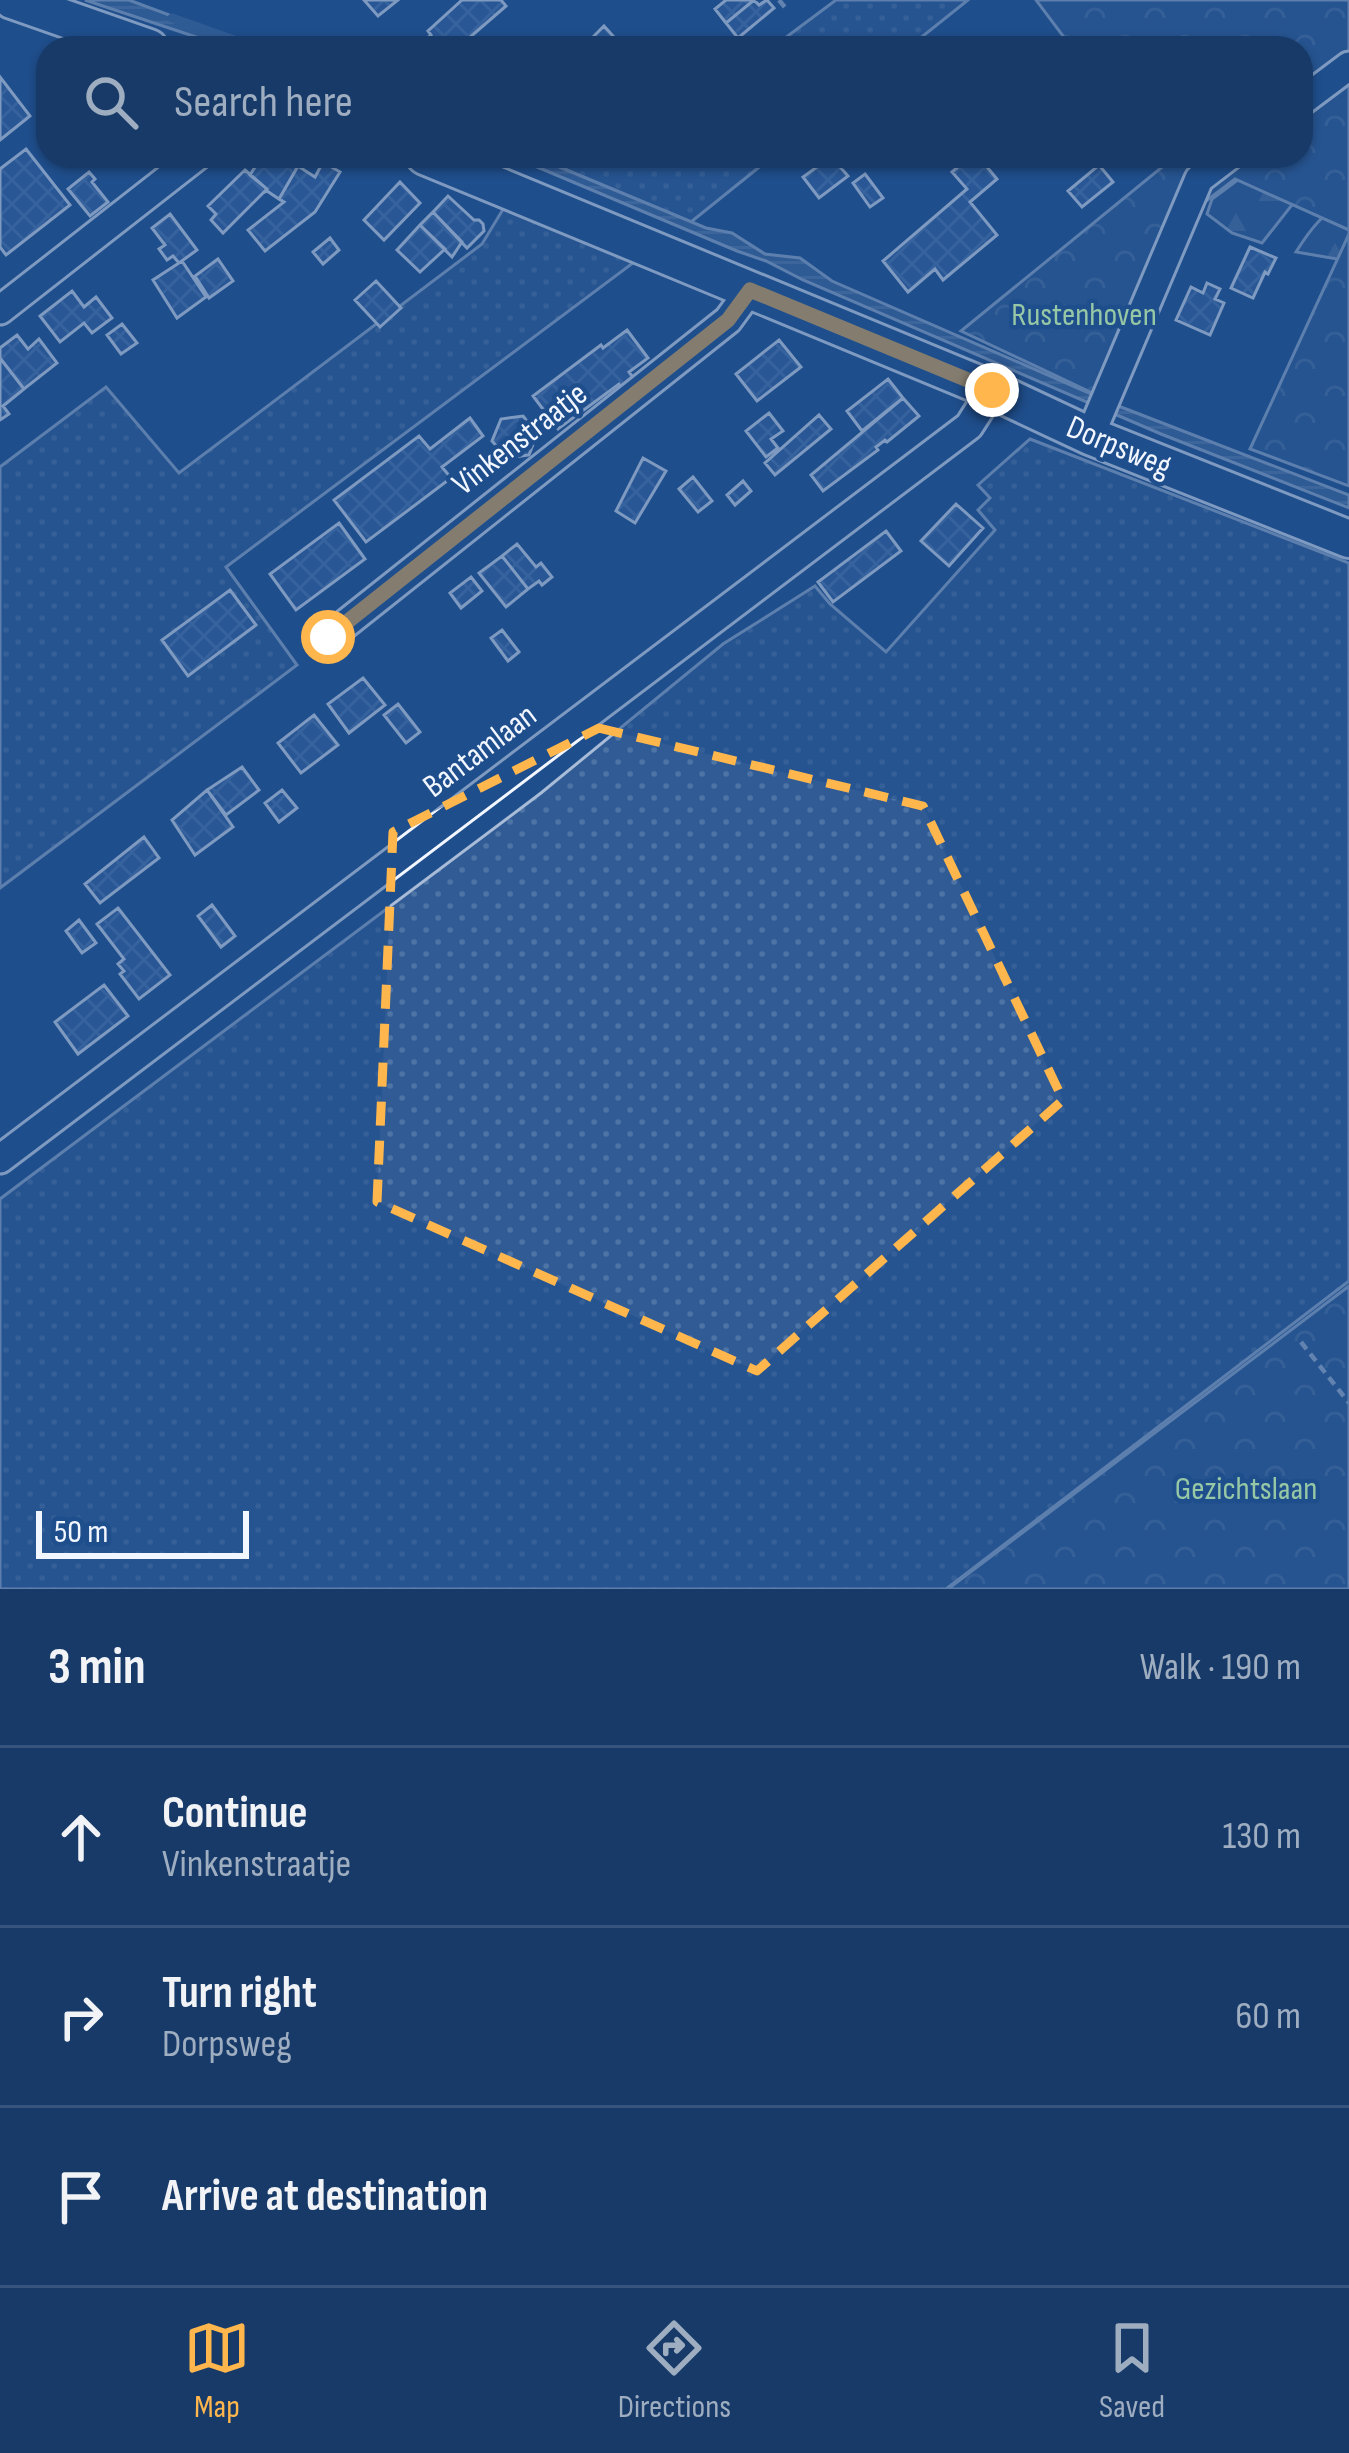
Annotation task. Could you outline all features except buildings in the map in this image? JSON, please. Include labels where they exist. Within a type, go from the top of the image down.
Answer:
[{"type":"street","points":[[12,0],[50,6],[121,36]]},
{"type":"street","points":[[1313,93],[1349,66]]},
{"type":"street","points":[[0,310],[182,168]]},
{"type":"street","name":"Dorpsweg","points":[[454,168],[992,390],[1099,416],[1349,539]]},
{"type":"street","points":[[1099,416],[1199,178],[1213,168]]},
{"type":"street","name":"Vinkenstraatje","points":[[328,637],[728,320],[750,290]]},
{"type":"street","name":"Bantamlaan","points":[[0,1159],[969,426],[992,390]]},
{"type":"path","points":[[779,0],[788,11]]},
{"type":"path","points":[[1301,1342],[1349,1403]]},
{"type":"highlighted area","points":[[599,728],[923,806],[1063,1100],[757,1371],[377,1202],[393,832]]},
{"type":"green space","points":[[836,0],[968,0],[923,36],[788,36]]},
{"type":"green space","name":"Rustenhoven","points":[[1036,0],[1349,0],[1349,230],[1235,179],[1193,211],[1118,405],[961,331],[1161,168],[1313,168],[1313,36],[1063,36]]},
{"type":"green space","points":[[1349,96],[1313,168],[1313,141]]},
{"type":"green space","points":[[565,168],[758,168],[691,222]]},
{"type":"green space","points":[[1254,168],[1313,168],[1299,196],[1262,243],[1232,233],[1207,214],[1212,199]]},
{"type":"green space","points":[[1349,198],[1349,261],[1296,252],[1319,221]]},
{"type":"green space","points":[[505,206],[637,260],[226,567],[297,665],[0,888],[0,467],[106,387],[179,473],[482,244]]},
{"type":"green space","points":[[1349,234],[1349,486],[1250,449]]},
{"type":"green space","points":[[1030,439],[1349,563],[1349,1281],[946,1589],[0,1589],[0,1199],[541,793],[723,644],[815,586],[886,652],[995,530],[978,510],[990,498],[978,485]]},
{"type":"green space","name":"Gezichtslaan","points":[[1349,1286],[1349,1589],[948,1589],[1320,1308]]},
{"type":"shaded area","points":[[85,0],[129,0],[226,36],[193,36]]},
{"type":"shaded area","points":[[540,168],[562,168],[706,228],[732,233],[765,254],[800,258],[832,281],[1121,407],[1349,495],[1349,508],[1161,434]]},
{"type":"waterway","points":[[172,18],[223,36]]},
{"type":"route","points":[[328,637],[728,320],[750,290],[992,390]]}]
